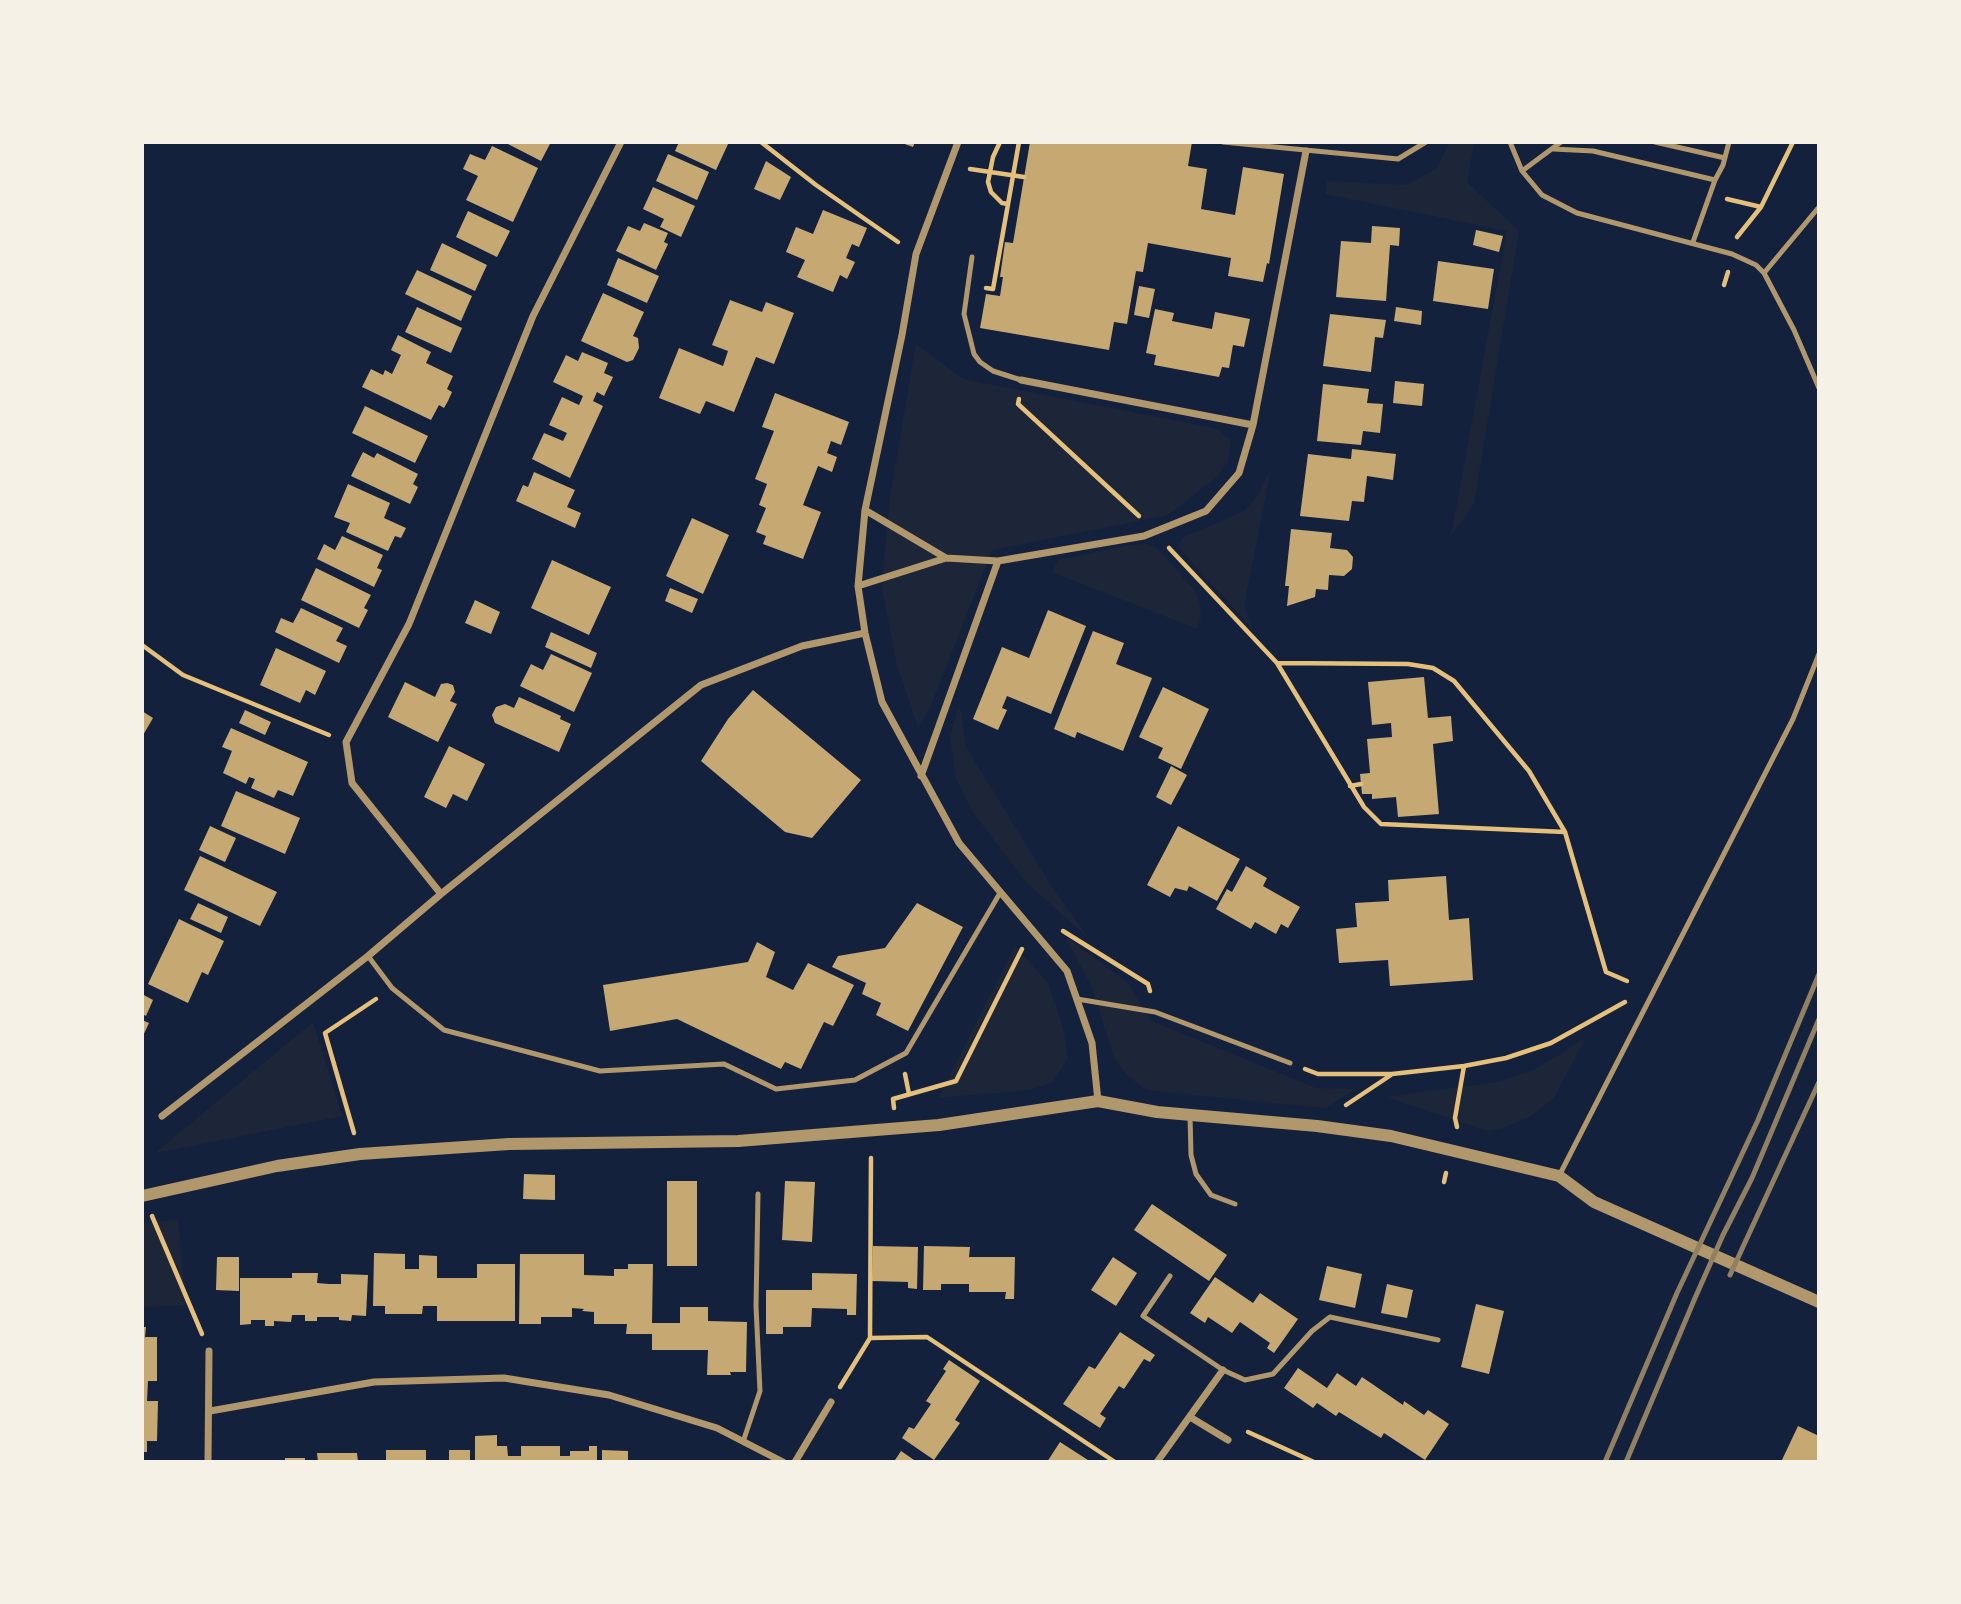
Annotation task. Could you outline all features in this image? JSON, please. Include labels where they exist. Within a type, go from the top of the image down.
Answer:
[{"type":"street","points":[[441,894],[352,783],[346,742],[409,624],[533,316],[621,142]]},
{"type":"street","points":[[958,142],[916,254],[865,510],[858,586],[865,633],[882,702],[959,843],[1067,971],[1091,1043],[1098,1101]]},
{"type":"street","points":[[858,586],[946,558],[998,561],[1156,533],[1206,511],[1239,473],[1253,425],[1306,151]]},
{"type":"street","points":[[1021,380],[1253,425]]},
{"type":"street","points":[[865,510],[946,558]]},
{"type":"street","points":[[921,776],[998,561]]},
{"type":"street","points":[[162,1116],[368,956],[701,685],[802,646],[865,633]]},
{"type":"street","points":[[142,1196],[277,1166],[360,1154],[509,1144],[738,1142],[939,1125],[1098,1101],[1190,1116],[1317,1126],[1391,1136],[1559,1176],[1594,1202],[1819,1302]]},
{"type":"street","points":[[208,1462],[209,1351]]},
{"type":"street","points":[[1157,1462],[1223,1370]]},
{"type":"street","points":[[210,1411],[374,1382],[504,1378],[609,1395],[717,1428],[783,1462]]},
{"type":"street","points":[[795,1462],[831,1402]]},
{"type":"street","points":[[1190,1418],[1228,1440]]},
{"type":"lane","points":[[1223,142],[1398,159],[1426,142]]},
{"type":"lane","points":[[1510,142],[1522,171],[1542,195],[1577,213],[1693,242],[1732,254],[1756,265],[1764,273],[1794,330],[1819,388]]},
{"type":"lane","points":[[1522,171],[1560,142]]},
{"type":"lane","points":[[1655,142],[1725,158]]},
{"type":"lane","points":[[1693,242],[1730,142]]},
{"type":"lane","points":[[1553,149],[1593,151],[1715,180]]},
{"type":"lane","points":[[1764,273],[1819,208]]},
{"type":"lane","points":[[972,257],[964,314],[974,354],[993,372],[1021,380]]},
{"type":"lane","points":[[1559,1176],[1651,991],[1793,719],[1819,654]]},
{"type":"lane","points":[[368,956],[392,988],[444,1030],[600,1071],[724,1064],[776,1089],[855,1080],[906,1053],[1000,893]]},
{"type":"lane","points":[[1077,999],[1155,1012],[1290,1063]]},
{"type":"lane","points":[[1190,1116],[1191,1155],[1196,1174],[1211,1195],[1236,1204]]},
{"type":"lane","points":[[743,1442],[760,1391],[757,1306],[758,1194]]},
{"type":"lane","points":[[1170,1276],[1143,1316],[1223,1370],[1245,1380],[1273,1374],[1312,1331],[1330,1317],[1438,1340]]},
{"type":"path","points":[[761,142],[816,185],[916,254]]},
{"type":"path","points":[[1000,142],[993,157],[988,182],[991,192],[1002,203],[1008,204]]},
{"type":"path","points":[[969,285],[993,289],[1019,142]]},
{"type":"path","points":[[1724,285],[1738,233],[1761,207],[1793,142]]},
{"type":"path","points":[[972,170],[1024,177]]},
{"type":"path","points":[[1709,195],[1761,207]]},
{"type":"path","points":[[1021,380],[1018,404],[1156,533],[1277,663],[1350,786],[1364,807],[1381,824],[1565,832]]},
{"type":"path","points":[[142,645],[183,675],[346,742]]},
{"type":"path","points":[[1277,663],[1408,664],[1433,668],[1454,681],[1529,771],[1565,832],[1606,972],[1627,981]]},
{"type":"path","points":[[1350,786],[1362,784]]},
{"type":"path","points":[[1057,928],[1148,984],[1155,1012]]},
{"type":"path","points":[[897,1129],[893,1099],[956,1082],[1031,930]]},
{"type":"path","points":[[360,1154],[324,1034],[392,988]]},
{"type":"path","points":[[1290,1063],[1318,1074],[1392,1074],[1506,1058],[1550,1043],[1614,1006],[1651,991]]},
{"type":"path","points":[[1455,1118],[1464,1066]]},
{"type":"path","points":[[905,1074],[909,1094]]},
{"type":"path","points":[[1362,1093],[1392,1074]]},
{"type":"path","points":[[831,1402],[870,1338],[871,1158]]},
{"type":"path","points":[[142,1196],[209,1351]]},
{"type":"path","points":[[870,1338],[927,1337],[1115,1462]]},
{"type":"path","points":[[1228,1440],[1246,1431],[1314,1462]]},
{"type":"shaded area","points":[[1449,142],[1474,142],[1467,182],[1519,231],[1474,504],[1451,536],[1507,231],[1325,194],[1327,181],[1408,185],[1438,167]]},
{"type":"shaded area","points":[[916,344],[963,379],[1218,429],[1231,441],[1228,461],[1217,477],[1168,515],[992,550],[930,708],[918,727],[897,665],[882,589],[889,503]]},
{"type":"shaded area","points":[[1271,469],[1244,606],[1253,629],[1178,547],[1182,538],[1244,511],[1257,497]]},
{"type":"shaded area","points":[[1145,544],[1154,546],[1164,555],[1194,590],[1200,603],[1201,618],[1197,629],[1052,572],[1058,560]]},
{"type":"shaded area","points":[[958,708],[962,714],[965,745],[1049,882],[1088,938],[1025,881],[972,811],[956,779],[950,737]]},
{"type":"shaded area","points":[[1065,936],[1129,984],[1151,1021],[1316,1088],[1356,1089],[1326,1108],[1146,1090],[1128,1076],[1114,1058],[1093,990]]},
{"type":"shaded area","points":[[1015,946],[1048,983],[1063,1027],[1068,1058],[1053,1082],[1029,1090],[938,1098]]},
{"type":"shaded area","points":[[313,1022],[342,1116],[155,1153]]},
{"type":"shaded area","points":[[1586,1037],[1554,1098],[1531,1116],[1503,1128],[1487,1131],[1386,1097],[1497,1082],[1533,1070]]},
{"type":"shaded area","points":[[178,1219],[186,1305],[142,1307],[142,1224]]},
{"type":"building","points":[[504,142],[551,142],[541,161]]},
{"type":"building","points":[[679,142],[729,142],[716,170],[675,151]]},
{"type":"building","points":[[899,142],[915,142],[913,147]]},
{"type":"building","points":[[1030,142],[1192,142],[1188,166],[1207,169],[1201,209],[1235,215],[1243,167],[1284,174],[1269,264],[1267,263],[1263,282],[1228,276],[1231,258],[1148,243],[1143,272],[1136,271],[1127,324],[1114,322],[1109,350],[980,328],[986,294],[1000,296],[1005,242],[1013,243]]},
{"type":"building","points":[[492,146],[538,168],[513,222],[466,200],[478,176],[463,169],[470,154],[485,160]]},
{"type":"building","points":[[668,154],[709,172],[697,200],[656,181]]},
{"type":"building","points":[[766,161],[791,177],[780,200],[754,189]]},
{"type":"building","points":[[653,187],[695,206],[681,237],[660,227],[664,219],[643,209]]},
{"type":"building","points":[[823,210],[867,228],[859,247],[852,244],[846,258],[855,262],[847,279],[840,275],[833,292],[797,277],[805,260],[786,252],[796,227],[813,234]]},
{"type":"building","points":[[468,211],[510,231],[497,257],[456,237]]},
{"type":"building","points":[[644,223],[668,233],[664,242],[668,244],[656,270],[616,251],[628,226],[640,231]]},
{"type":"building","points":[[1372,226],[1400,228],[1399,246],[1390,245],[1386,301],[1336,297],[1341,241],[1371,243]]},
{"type":"building","points":[[1476,230],[1503,236],[1499,252],[1473,245]]},
{"type":"building","points":[[442,243],[487,265],[475,291],[430,270]]},
{"type":"building","points":[[618,258],[659,276],[647,303],[607,285]]},
{"type":"building","points":[[1438,261],[1494,269],[1488,309],[1433,301]]},
{"type":"building","points":[[417,270],[472,296],[461,321],[405,294]]},
{"type":"building","points":[[1139,286],[1155,289],[1149,318],[1134,315]]},
{"type":"building","points":[[603,293],[644,312],[633,336],[638,338],[639,348],[633,360],[627,362],[581,341]]},
{"type":"building","points":[[730,300],[762,312],[766,302],[794,313],[774,364],[756,357],[734,412],[706,401],[700,414],[659,398],[679,348],[723,366],[728,351],[712,345]]},
{"type":"building","points":[[417,307],[462,328],[451,353],[405,332]]},
{"type":"building","points":[[1396,307],[1422,311],[1421,325],[1394,321]]},
{"type":"building","points":[[1155,309],[1174,313],[1172,321],[1212,329],[1215,312],[1250,319],[1244,347],[1233,345],[1229,368],[1222,367],[1219,377],[1154,365],[1156,355],[1146,353]]},
{"type":"building","points":[[1330,314],[1386,320],[1383,338],[1375,337],[1371,372],[1323,366]]},
{"type":"building","points":[[398,335],[431,352],[426,363],[453,376],[447,389],[452,392],[448,401],[444,408],[439,405],[431,420],[362,387],[371,369],[383,375],[385,370],[392,374],[401,355],[391,350]]},
{"type":"building","points":[[582,352],[608,363],[604,373],[613,377],[604,396],[597,392],[593,401],[603,406],[570,478],[532,459],[544,433],[563,441],[567,433],[549,425],[562,397],[579,405],[583,396],[553,382],[566,355],[578,361]]},
{"type":"building","points":[[1395,381],[1424,384],[1422,406],[1393,403]]},
{"type":"building","points":[[1323,384],[1369,389],[1367,403],[1383,404],[1380,433],[1363,431],[1361,445],[1317,441]]},
{"type":"building","points":[[775,393],[849,422],[841,445],[831,441],[827,453],[837,457],[832,472],[818,466],[803,505],[821,512],[803,559],[763,544],[766,536],[756,532],[766,508],[759,505],[767,484],[755,479],[774,431],[762,427]]},
{"type":"building","points":[[365,406],[428,436],[415,463],[352,433]]},
{"type":"building","points":[[1352,449],[1396,454],[1393,480],[1367,476],[1364,502],[1352,501],[1349,521],[1300,516],[1308,454],[1351,459]]},
{"type":"building","points":[[363,452],[374,458],[377,453],[418,474],[413,484],[418,487],[410,504],[351,476]]},
{"type":"building","points":[[534,472],[575,490],[567,507],[581,513],[575,528],[516,501],[523,485],[528,487]]},
{"type":"building","points":[[348,484],[390,503],[384,518],[406,528],[401,538],[395,536],[388,551],[346,532],[350,523],[334,517]]},
{"type":"building","points":[[692,518],[729,535],[703,594],[666,576]]},
{"type":"building","points":[[1291,529],[1332,533],[1330,548],[1347,550],[1353,557],[1352,569],[1344,576],[1329,575],[1328,590],[1316,589],[1315,597],[1287,606],[1289,586],[1285,586]]},
{"type":"building","points":[[342,536],[383,555],[377,568],[382,570],[374,587],[317,559],[324,544],[335,550]]},
{"type":"building","points":[[552,560],[611,587],[589,635],[531,608]]},
{"type":"building","points":[[316,568],[371,595],[364,608],[368,610],[359,628],[301,600]]},
{"type":"building","points":[[670,588],[698,599],[692,613],[665,601]]},
{"type":"building","points":[[475,600],[500,612],[491,634],[465,623]]},
{"type":"building","points":[[301,608],[343,628],[336,641],[347,646],[339,663],[275,632],[281,618],[293,623]]},
{"type":"building","points":[[1048,610],[1086,626],[1051,714],[1007,696],[1002,708],[1007,710],[998,730],[973,719],[1002,647],[1029,658]]},
{"type":"building","points":[[1093,631],[1124,643],[1116,664],[1152,678],[1123,751],[1077,732],[1075,738],[1054,729]]},
{"type":"building","points":[[551,632],[597,653],[591,668],[545,647]]},
{"type":"building","points":[[276,648],[326,671],[315,695],[306,690],[300,703],[260,685]]},
{"type":"building","points":[[551,654],[592,673],[574,712],[520,686],[531,664],[543,670]]},
{"type":"building","points":[[1424,677],[1428,718],[1451,716],[1453,741],[1433,744],[1439,814],[1398,817],[1396,797],[1372,799],[1372,794],[1362,794],[1360,774],[1370,773],[1367,739],[1392,737],[1391,723],[1372,725],[1368,682]]},
{"type":"building","points":[[405,682],[435,697],[441,684],[453,685],[455,692],[450,701],[457,704],[438,742],[388,717]]},
{"type":"building","points":[[1163,687],[1209,709],[1181,769],[1158,758],[1163,748],[1139,737]]},
{"type":"building","points":[[753,690],[861,780],[812,838],[785,832],[701,761],[728,719]]},
{"type":"building","points":[[519,697],[561,716],[560,719],[571,724],[559,752],[495,723],[492,715],[496,707],[505,704],[514,708]]},
{"type":"building","points":[[245,710],[271,722],[265,735],[239,723]]},
{"type":"building","points":[[142,711],[153,718],[142,737]]},
{"type":"building","points":[[231,728],[308,762],[293,796],[278,790],[274,798],[251,788],[255,779],[249,777],[246,784],[223,773],[232,751],[222,747]]},
{"type":"building","points":[[449,746],[485,764],[467,801],[453,794],[446,808],[424,797]]},
{"type":"building","points":[[1171,766],[1187,775],[1171,805],[1156,797]]},
{"type":"building","points":[[236,791],[300,818],[285,854],[221,826]]},
{"type":"building","points":[[210,826],[236,838],[225,862],[199,850]]},
{"type":"building","points":[[1178,826],[1240,859],[1217,901],[1189,886],[1187,891],[1175,888],[1170,897],[1147,885]]},
{"type":"building","points":[[200,856],[277,892],[260,926],[184,890]]},
{"type":"building","points":[[1246,866],[1267,878],[1263,886],[1300,907],[1288,928],[1281,924],[1276,934],[1255,922],[1251,929],[1216,909],[1227,889],[1232,892]]},
{"type":"building","points":[[1446,876],[1449,920],[1469,918],[1473,980],[1390,986],[1388,960],[1339,963],[1336,929],[1357,927],[1355,903],[1389,901],[1388,880]]},
{"type":"building","points":[[198,903],[228,917],[221,933],[190,919]]},
{"type":"building","points":[[917,903],[963,927],[908,1031],[876,1015],[881,1003],[862,994],[866,983],[832,967],[838,956],[885,948]]},
{"type":"building","points":[[179,919],[224,941],[208,975],[202,972],[188,1003],[148,984]]},
{"type":"building","points":[[757,942],[775,952],[766,977],[793,990],[808,963],[854,985],[833,1026],[824,1022],[801,1069],[785,1062],[781,1069],[677,1019],[610,1031],[603,985],[748,962]]},
{"type":"building","points":[[142,994],[153,1000],[146,1016],[142,1014]]},
{"type":"building","points":[[142,1020],[149,1023],[142,1038]]},
{"type":"building","points":[[524,1174],[555,1175],[555,1200],[523,1199]]},
{"type":"building","points":[[667,1181],[697,1181],[697,1266],[667,1266]]},
{"type":"building","points":[[785,1181],[815,1182],[812,1242],[782,1240]]},
{"type":"building","points":[[1152,1204],[1227,1255],[1209,1281],[1134,1230]]},
{"type":"building","points":[[873,1246],[918,1247],[917,1289],[908,1288],[908,1282],[872,1281]]},
{"type":"building","points":[[924,1246],[970,1247],[969,1257],[1015,1257],[1014,1299],[1005,1299],[1006,1292],[969,1292],[969,1284],[941,1284],[941,1290],[923,1290]]},
{"type":"building","points":[[374,1253],[405,1254],[405,1269],[419,1269],[419,1255],[437,1256],[437,1278],[477,1278],[477,1264],[515,1264],[515,1321],[437,1321],[437,1306],[423,1306],[422,1314],[385,1314],[385,1306],[373,1306]]},
{"type":"building","points":[[520,1254],[584,1254],[584,1275],[614,1276],[614,1269],[628,1269],[628,1264],[653,1264],[652,1323],[680,1323],[680,1307],[708,1307],[708,1321],[747,1322],[746,1372],[707,1375],[708,1350],[652,1350],[652,1334],[626,1334],[627,1324],[594,1324],[594,1312],[582,1311],[584,1309],[572,1308],[572,1317],[541,1317],[541,1324],[519,1324]]},
{"type":"building","points":[[217,1257],[239,1257],[239,1291],[216,1290]]},
{"type":"building","points":[[1113,1257],[1137,1273],[1116,1306],[1091,1290]]},
{"type":"building","points":[[1327,1266],[1362,1274],[1355,1308],[1319,1300]]},
{"type":"building","points":[[292,1273],[318,1273],[317,1283],[329,1284],[341,1284],[341,1274],[368,1275],[366,1316],[352,1315],[351,1321],[339,1320],[339,1317],[317,1317],[317,1321],[305,1321],[305,1315],[292,1315],[291,1322],[274,1321],[274,1326],[265,1326],[265,1320],[251,1320],[251,1324],[240,1325],[240,1278],[292,1278]]},
{"type":"building","points":[[812,1273],[857,1274],[856,1315],[847,1315],[847,1309],[812,1308],[811,1327],[783,1327],[783,1334],[766,1334],[766,1290],[812,1290]]},
{"type":"building","points":[[1215,1277],[1253,1303],[1260,1293],[1298,1319],[1274,1353],[1267,1348],[1270,1343],[1240,1322],[1232,1333],[1208,1317],[1205,1323],[1190,1313]]},
{"type":"building","points":[[1387,1284],[1413,1290],[1407,1318],[1381,1313]]},
{"type":"building","points":[[1476,1304],[1504,1311],[1489,1374],[1461,1367]]},
{"type":"building","points":[[142,1327],[146,1327],[145,1337],[157,1337],[157,1381],[148,1381],[147,1401],[158,1401],[157,1441],[147,1441],[147,1452],[142,1452]]},
{"type":"building","points":[[1120,1332],[1155,1355],[1150,1362],[1144,1359],[1124,1389],[1119,1386],[1100,1414],[1106,1418],[1100,1428],[1063,1404],[1089,1366],[1095,1369]]},
{"type":"building","points":[[949,1360],[980,1381],[955,1420],[960,1423],[934,1460],[902,1438],[909,1427],[914,1429],[931,1404],[926,1401],[946,1371],[943,1369]]},
{"type":"building","points":[[1298,1368],[1327,1388],[1337,1373],[1356,1386],[1362,1377],[1403,1405],[1404,1401],[1424,1415],[1428,1410],[1449,1424],[1425,1460],[1384,1433],[1381,1438],[1339,1412],[1336,1416],[1317,1403],[1313,1408],[1284,1388]]},
{"type":"building","points":[[1798,1426],[1819,1436],[1819,1462],[1781,1462]]},
{"type":"building","points":[[497,1435],[497,1446],[507,1446],[508,1456],[521,1456],[521,1446],[560,1446],[560,1456],[570,1456],[570,1451],[589,1451],[589,1446],[597,1446],[597,1462],[475,1462],[475,1436]]},
{"type":"building","points":[[1060,1442],[1091,1462],[1047,1462]]},
{"type":"building","points":[[386,1450],[426,1450],[426,1460],[449,1460],[449,1450],[470,1450],[470,1462],[386,1462]]},
{"type":"building","points":[[602,1450],[628,1451],[628,1462],[602,1462]]},
{"type":"building","points":[[901,1451],[917,1462],[895,1460]]},
{"type":"building","points":[[317,1453],[357,1453],[358,1462],[318,1462]]},
{"type":"building","points":[[285,1458],[305,1458],[305,1462],[285,1462]]},
{"type":"railway","points":[[1605,1462],[1677,1293],[1758,1120],[1819,974]]},
{"type":"railway","points":[[1626,1462],[1695,1298],[1752,1178],[1819,1019]]},
{"type":"railway","points":[[1730,1275],[1819,1082]]}]
